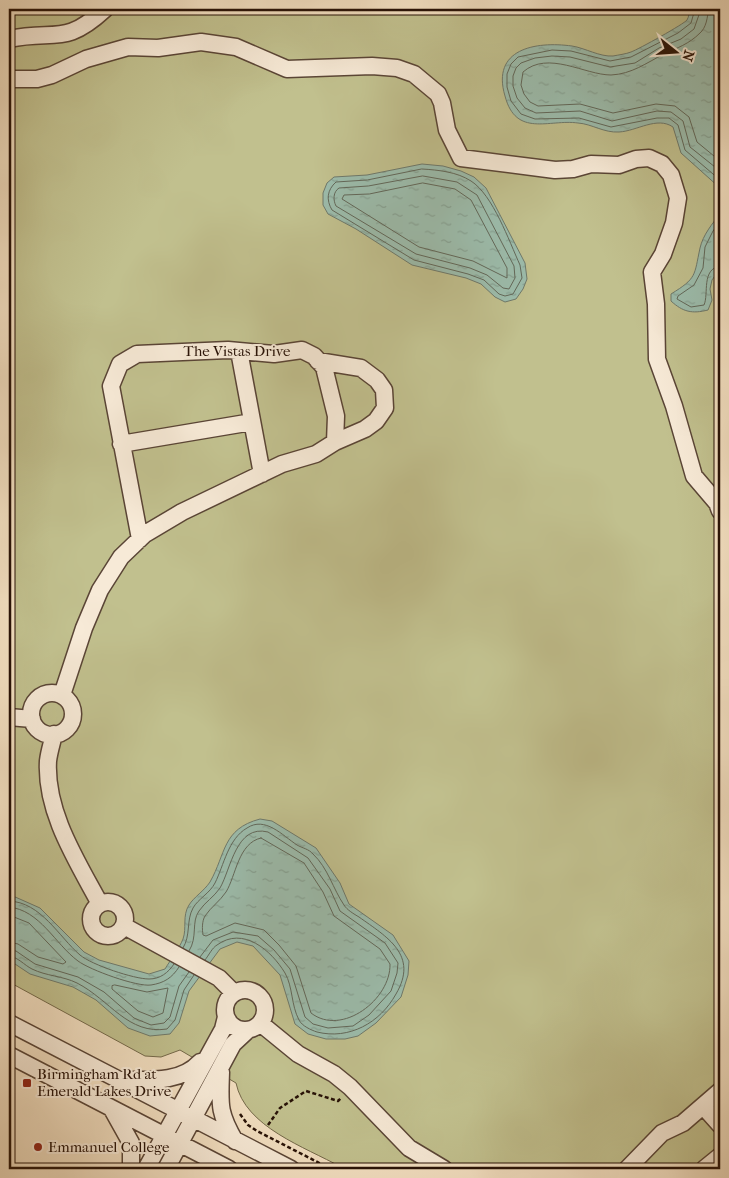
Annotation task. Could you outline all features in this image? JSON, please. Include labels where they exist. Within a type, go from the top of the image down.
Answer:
[{"type":"street","points":[[9,38],[61,35],[76,32],[105,9]]},
{"type":"street","points":[[9,79],[45,77],[86,59],[128,47],[158,48],[201,42],[236,47],[287,69],[372,66],[397,68],[414,74],[438,94],[442,103],[446,130],[462,158],[555,170],[573,169],[591,164],[619,165],[636,159],[649,158],[662,164],[671,175],[678,198],[674,223],[663,254],[652,272],[656,304],[657,359],[674,406],[694,476],[717,503],[720,511]]},
{"type":"street","name":"The Vistas Drive","points":[[140,539],[111,386],[120,364],[137,354],[239,351],[274,354],[302,350],[318,361],[362,368],[377,380],[384,390],[385,408],[376,421],[365,429],[335,442]]},
{"type":"street","points":[[239,351],[262,474]]},
{"type":"street","points":[[62,695],[84,628],[100,590],[121,557],[140,539],[182,512],[282,464],[316,454],[335,442],[336,416],[331,390],[324,367],[318,361]]},
{"type":"street","points":[[121,444],[252,422]]},
{"type":"street","points":[[56,693],[62,695],[71,705],[73,718],[66,729],[54,734],[40,730],[32,719],[33,706],[42,695],[56,693]]},
{"type":"street","points":[[9,718],[32,719]]},
{"type":"street","points":[[54,734],[48,761],[52,794],[72,852],[100,904]]},
{"type":"street","points":[[112,903],[122,909],[124,926],[116,935],[104,936],[94,930],[92,912],[100,904],[112,903]]},
{"type":"street","points":[[124,926],[219,978],[234,993]]},
{"type":"street","points":[[146,1169],[223,1029],[226,1003],[234,993],[242,991],[257,995],[264,1008],[254,1026],[233,1044],[166,1169]]},
{"type":"street","points":[[226,1016],[234,1027],[254,1026],[334,1074],[409,1148],[431,1164],[444,1169]]},
{"type":"street","points":[[9,1022],[291,1169]]},
{"type":"street","points":[[120,1080],[163,1079],[185,1074],[194,1069],[209,1052]]},
{"type":"street","points":[[9,1055],[229,1169]]},
{"type":"street","points":[[222,1064],[220,1102],[222,1118],[236,1141]]},
{"type":"street","points":[[626,1169],[662,1133],[683,1124],[720,1091]]},
{"type":"street","points":[[704,1106],[720,1125]]},
{"type":"street","points":[[112,1109],[131,1144],[131,1169]]},
{"type":"street","points":[[704,1169],[720,1156]]},
{"type":"path","points":[[268,1124],[280,1108],[306,1091],[338,1101],[350,1088]]},
{"type":"path","points":[[238,1111],[248,1125],[257,1131],[331,1169]]},
{"type":"shaded area","points":[[9,9],[720,9],[720,1169],[351,1169],[341,1167],[294,1143],[264,1124],[251,1112],[242,1098],[236,1083],[180,1050],[161,1057],[145,1056],[9,982]]},
{"type":"water","points":[[690,9],[720,9],[720,188],[681,153],[673,127],[667,124],[654,123],[626,131],[614,132],[578,123],[535,124],[525,122],[510,109],[502,80],[504,68],[510,58],[519,52],[531,47],[558,45],[577,47],[608,56],[627,53],[651,42],[687,20]]},
{"type":"water","points":[[422,164],[443,166],[461,171],[474,177],[486,188],[525,263],[527,279],[516,299],[505,302],[495,297],[481,284],[466,278],[412,265],[356,229],[328,214],[323,205],[323,193],[327,183],[334,177],[367,175]]},
{"type":"water","points":[[720,214],[720,269],[712,280],[710,289],[712,300],[708,310],[692,312],[684,310],[671,301],[671,294],[686,284],[693,276],[703,239]]},
{"type":"water","points":[[260,819],[272,821],[316,848],[340,883],[349,904],[393,935],[409,961],[408,975],[401,997],[376,1023],[358,1036],[345,1039],[326,1039],[308,1034],[295,1024],[280,975],[253,946],[237,942],[220,949],[189,991],[179,1023],[170,1034],[150,1036],[128,1028],[96,1000],[73,987],[30,974],[9,960],[9,896],[13,896],[40,908],[84,952],[99,960],[149,974],[165,969],[183,939],[187,909],[210,882],[232,836],[238,829]]},
{"type":"place","name":"Birmingham Rd at Emerald Lakes Drive","points":[[27,1083]]},
{"type":"place","name":"Emmanuel College","points":[[38,1147]]}]
